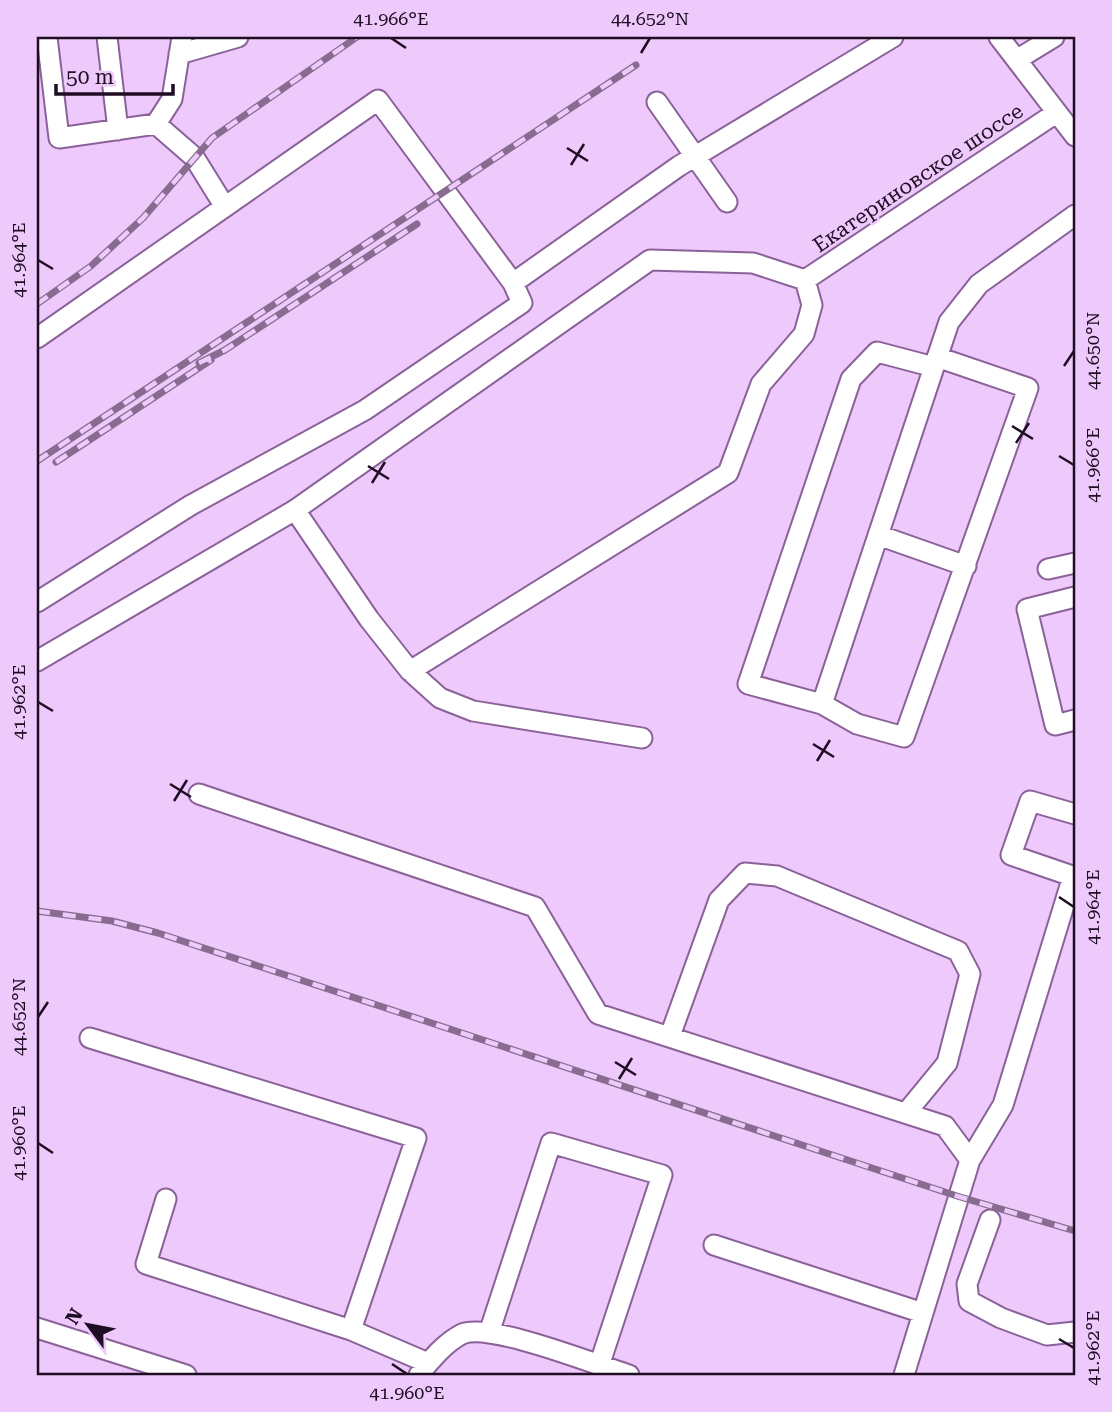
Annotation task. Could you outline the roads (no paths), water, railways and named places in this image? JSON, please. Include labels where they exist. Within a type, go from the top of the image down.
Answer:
[{"type":"street","points":[[47,37],[59,138],[156,124],[172,99],[181,45],[238,37]]},
{"type":"street","points":[[107,37],[118,130]]},
{"type":"street","points":[[513,283],[696,156],[893,37]]},
{"type":"street","points":[[999,37],[1075,136]]},
{"type":"street","points":[[1018,59],[1054,37]]},
{"type":"street","points":[[37,338],[377,100],[513,283],[522,303],[365,410],[191,505],[37,602]]},
{"type":"street","points":[[657,102],[727,202]]},
{"type":"street","name":"Екатериновское шоссе","points":[[805,280],[1056,113]]},
{"type":"street","points":[[156,124],[194,157],[225,207]]},
{"type":"street","points":[[822,704],[948,322],[979,284],[1075,215]]},
{"type":"street","points":[[37,661],[295,510],[650,260],[753,263],[805,280],[812,305],[804,334],[761,384],[728,472],[410,671]]},
{"type":"street","points":[[877,352],[936,362],[1028,388],[966,566],[904,737],[858,724],[822,704],[748,684],[852,379],[877,352]]},
{"type":"street","points":[[295,510],[369,619],[410,671],[440,698],[473,711],[642,738]]},
{"type":"street","points":[[878,535],[966,566]]},
{"type":"street","points":[[1048,569],[1075,563]]},
{"type":"street","points":[[1075,597],[1027,609],[1055,725],[1075,720]]},
{"type":"street","points":[[199,794],[534,906],[598,1014],[945,1126],[970,1160]]},
{"type":"street","points":[[904,1375],[970,1160],[1003,1105],[1074,877],[1011,855],[1030,801],[1075,814]]},
{"type":"street","points":[[670,1036],[719,900],[745,873],[777,876],[958,951],[970,974],[947,1063],[906,1113]]},
{"type":"street","points":[[90,1038],[416,1138],[351,1330]]},
{"type":"street","points":[[489,1333],[551,1143],[662,1175],[590,1368]]},
{"type":"street","points":[[166,1199],[146,1264],[351,1330],[423,1369],[463,1334],[489,1333],[590,1368],[629,1375]]},
{"type":"street","points":[[990,1220],[968,1284],[969,1301],[1001,1318],[1047,1335],[1075,1332]]},
{"type":"street","points":[[714,1245],[923,1313]]},
{"type":"street","points":[[37,1328],[186,1375]]},
{"type":"railway","points":[[37,304],[91,266],[143,218],[212,138],[357,37]]},
{"type":"railway","points":[[37,461],[636,65]]},
{"type":"railway","points":[[199,363],[225,350],[417,224]]},
{"type":"railway","points":[[56,462],[211,360]]},
{"type":"railway","points":[[37,911],[112,921],[158,933],[957,1196],[1075,1231]]}]
